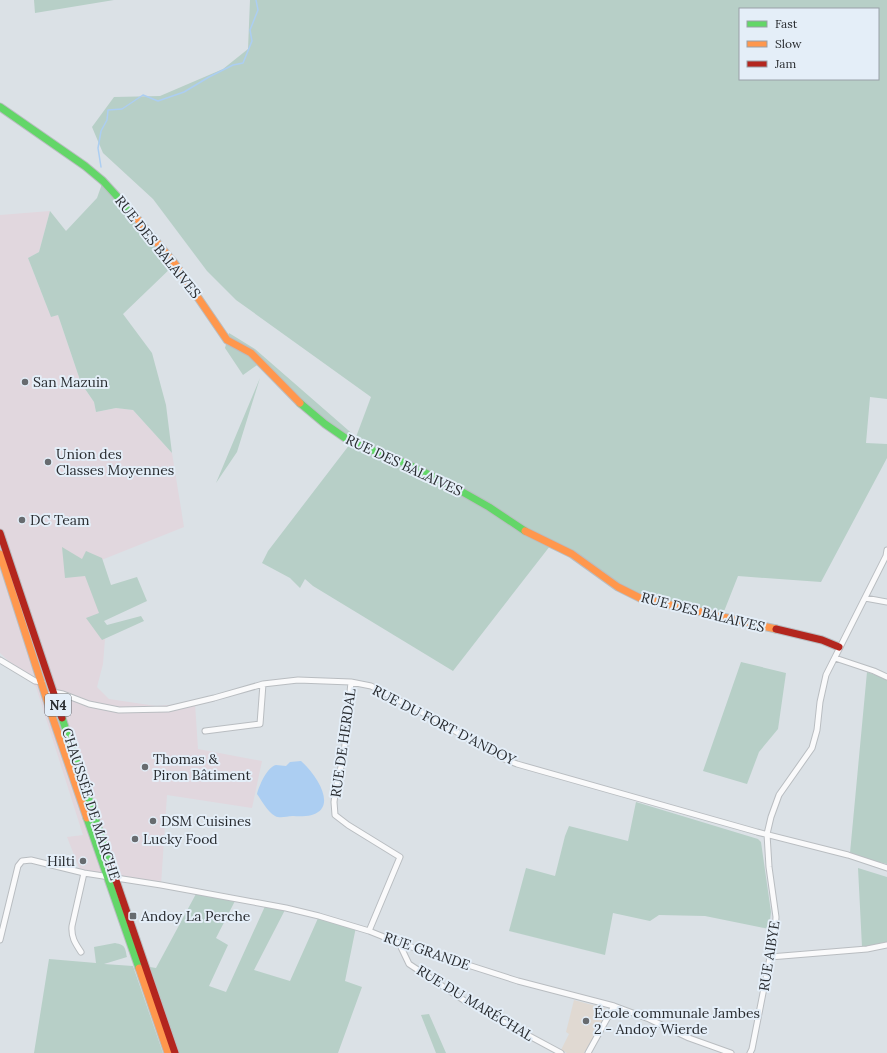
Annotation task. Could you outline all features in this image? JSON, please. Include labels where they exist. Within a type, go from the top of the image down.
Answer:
[{"type":"main road","name":"RUE DES BALAIVES","points":[[0,107],[85,166],[103,181],[182,273],[227,340],[251,353],[292,397],[325,424],[351,442],[405,463],[452,486],[489,507],[522,529],[572,554],[618,587],[634,596],[822,640],[839,647]]},
{"type":"main road","name":"CHAUSSÉE DE MARCHE","points":[[0,532],[50,693],[134,930],[175,1053]]},
{"type":"main road","name":"CHAUSSÉE DE MARCHE","points":[[0,554],[46,681]]},
{"type":"main road","name":"CHAUSSÉE DE MARCHE","points":[[50,693],[51,714],[168,1053]]},
{"type":"street","name":"RUE AIBYE","points":[[750,1053],[775,932],[776,917],[769,867],[767,834],[771,817],[779,795],[812,748],[817,730],[820,702],[826,675],[886,556],[887,550]]},
{"type":"street","points":[[865,598],[887,602]]},
{"type":"street","points":[[835,658],[887,677]]},
{"type":"street","points":[[0,660],[35,681],[46,681]]},
{"type":"street","name":"RUE DU FORT D'ANDOY","points":[[50,693],[62,694],[89,704],[119,710],[168,709],[263,684],[298,680],[351,682],[371,686],[429,716],[502,758],[517,764],[767,834],[848,855],[887,868]]},
{"type":"street","name":"RUE DE HERDAL","points":[[351,682],[344,754],[334,802],[335,815],[348,825],[400,857],[369,931]]},
{"type":"street","points":[[205,731],[260,724],[263,684]]},
{"type":"street","name":"RUE GRANDE","points":[[0,940],[18,866],[22,861],[30,860],[84,873],[115,877],[286,908],[369,931],[399,943],[518,981],[614,1006],[649,1018],[689,1038],[731,1053]]},
{"type":"street","points":[[81,952],[73,939],[72,926],[84,873]]},
{"type":"street","name":"RUE DU MARÉCHAL","points":[[399,943],[409,964],[468,1003],[560,1053]]},
{"type":"street","points":[[770,957],[867,949],[887,945]]},
{"type":"street","points":[[588,1053],[614,1006]]},
{"type":"shaded area","points":[[50,211],[39,252],[28,258],[51,317],[58,315],[81,383],[94,402],[96,412],[116,408],[133,410],[172,453],[184,527],[89,565],[105,639],[103,664],[97,687],[109,699],[156,706],[195,703],[198,749],[262,761],[252,808],[167,795],[161,885],[80,870],[67,837],[83,835],[36,687],[0,653],[0,215]]},
{"type":"shaded area","name":"École communale Jambes 2 - Andoy Wierde","points":[[574,1000],[607,1009],[608,1013],[584,1053],[567,1053],[561,1050],[569,1034],[566,1032]]},
{"type":"green space","points":[[34,0],[114,0],[35,13]]},
{"type":"green space","points":[[250,0],[887,0],[887,399],[870,397],[866,443],[887,444],[887,458],[821,582],[738,576],[723,614],[640,596],[458,488],[351,442],[325,424],[260,363],[243,375],[225,348],[229,333],[255,349],[356,437],[371,397],[236,300],[207,271],[153,199],[103,153],[92,127],[114,97],[160,96],[223,69],[248,49]]},
{"type":"green space","points":[[103,181],[175,264],[123,314],[152,353],[166,405],[172,453],[133,410],[116,408],[96,412],[94,402],[81,383],[58,315],[51,317],[28,258],[39,252],[50,211],[66,231],[97,198]]},
{"type":"green space","points":[[260,378],[237,452],[216,483]]},
{"type":"green space","points":[[350,444],[404,464],[451,487],[550,546],[453,671],[313,586],[305,579],[300,588],[290,578],[262,563],[268,551]]},
{"type":"green space","points":[[62,547],[82,559],[86,551],[102,558],[111,585],[137,577],[147,601],[104,621],[107,625],[141,616],[144,621],[102,640],[86,618],[99,613],[85,576],[65,578]]},
{"type":"green space","points":[[741,662],[786,673],[778,729],[759,752],[747,784],[703,771]]},
{"type":"green space","points":[[867,672],[887,679],[887,864],[857,857],[850,853]]},
{"type":"green space","points":[[636,802],[758,839],[761,842],[771,912],[769,929],[705,916],[659,915],[650,921],[613,913],[605,955],[509,931],[526,868],[555,876],[569,826],[628,841]]},
{"type":"green space","points":[[858,868],[887,877],[887,942],[862,947]]},
{"type":"green space","points":[[197,892],[236,899],[216,938],[228,945],[209,986],[226,992],[266,904],[286,908],[254,970],[290,981],[319,916],[356,927],[345,981],[362,987],[338,1053],[179,1053],[150,967],[156,968]]},
{"type":"green space","points":[[115,943],[124,947],[127,957],[104,964],[133,966],[163,1053],[34,1053],[49,959],[96,963],[94,947]]},
{"type":"green space","points":[[429,1014],[446,1053],[436,1053],[421,1015]]},
{"type":"water","points":[[301,761],[316,779],[321,789],[324,798],[323,806],[318,812],[308,816],[277,817],[267,809],[257,794],[262,782],[273,766],[286,766],[290,762]]},
{"type":"waterway","points":[[101,167],[98,148],[101,131],[107,120],[108,110],[122,109],[143,95],[158,101],[184,92],[233,65],[243,63],[252,41],[250,30],[258,10],[256,0]]},
{"type":"traffic: fast","points":[[0,107],[85,166],[103,181],[134,215]]},
{"type":"traffic: fast","points":[[300,403],[325,424],[351,442],[405,463],[452,486],[489,507],[525,531]]},
{"type":"traffic: fast","points":[[62,718],[111,866]]},
{"type":"traffic: fast","points":[[87,818],[139,968]]},
{"type":"traffic: slow","points":[[134,215],[175,264],[227,340],[251,353],[300,403]]},
{"type":"traffic: slow","points":[[525,531],[572,554],[618,587],[640,598],[776,629]]},
{"type":"traffic: slow","points":[[0,554],[51,713],[87,818]]},
{"type":"traffic: slow","points":[[139,968],[168,1053]]},
{"type":"traffic: jam","points":[[0,533],[62,718]]},
{"type":"traffic: jam","points":[[776,629],[822,640],[839,647]]},
{"type":"traffic: jam","points":[[111,866],[175,1053]]},
{"type":"place","name":"San Mazuin","points":[[25,382]]},
{"type":"place","name":"Union des Classes Moyennes","points":[[48,462]]},
{"type":"place","name":"DC Team","points":[[22,520]]},
{"type":"place","name":"Thomas & Piron Bâtiment","points":[[145,767]]},
{"type":"place","name":"DSM Cuisines","points":[[153,821]]},
{"type":"place","name":"Lucky Food","points":[[135,839]]},
{"type":"place","name":"Hilti","points":[[83,861]]},
{"type":"place","name":"Andoy La Perche","points":[[133,916]]},
{"type":"place","name":"École communale Jambes 2 - Andoy Wierde","points":[[586,1021]]}]
